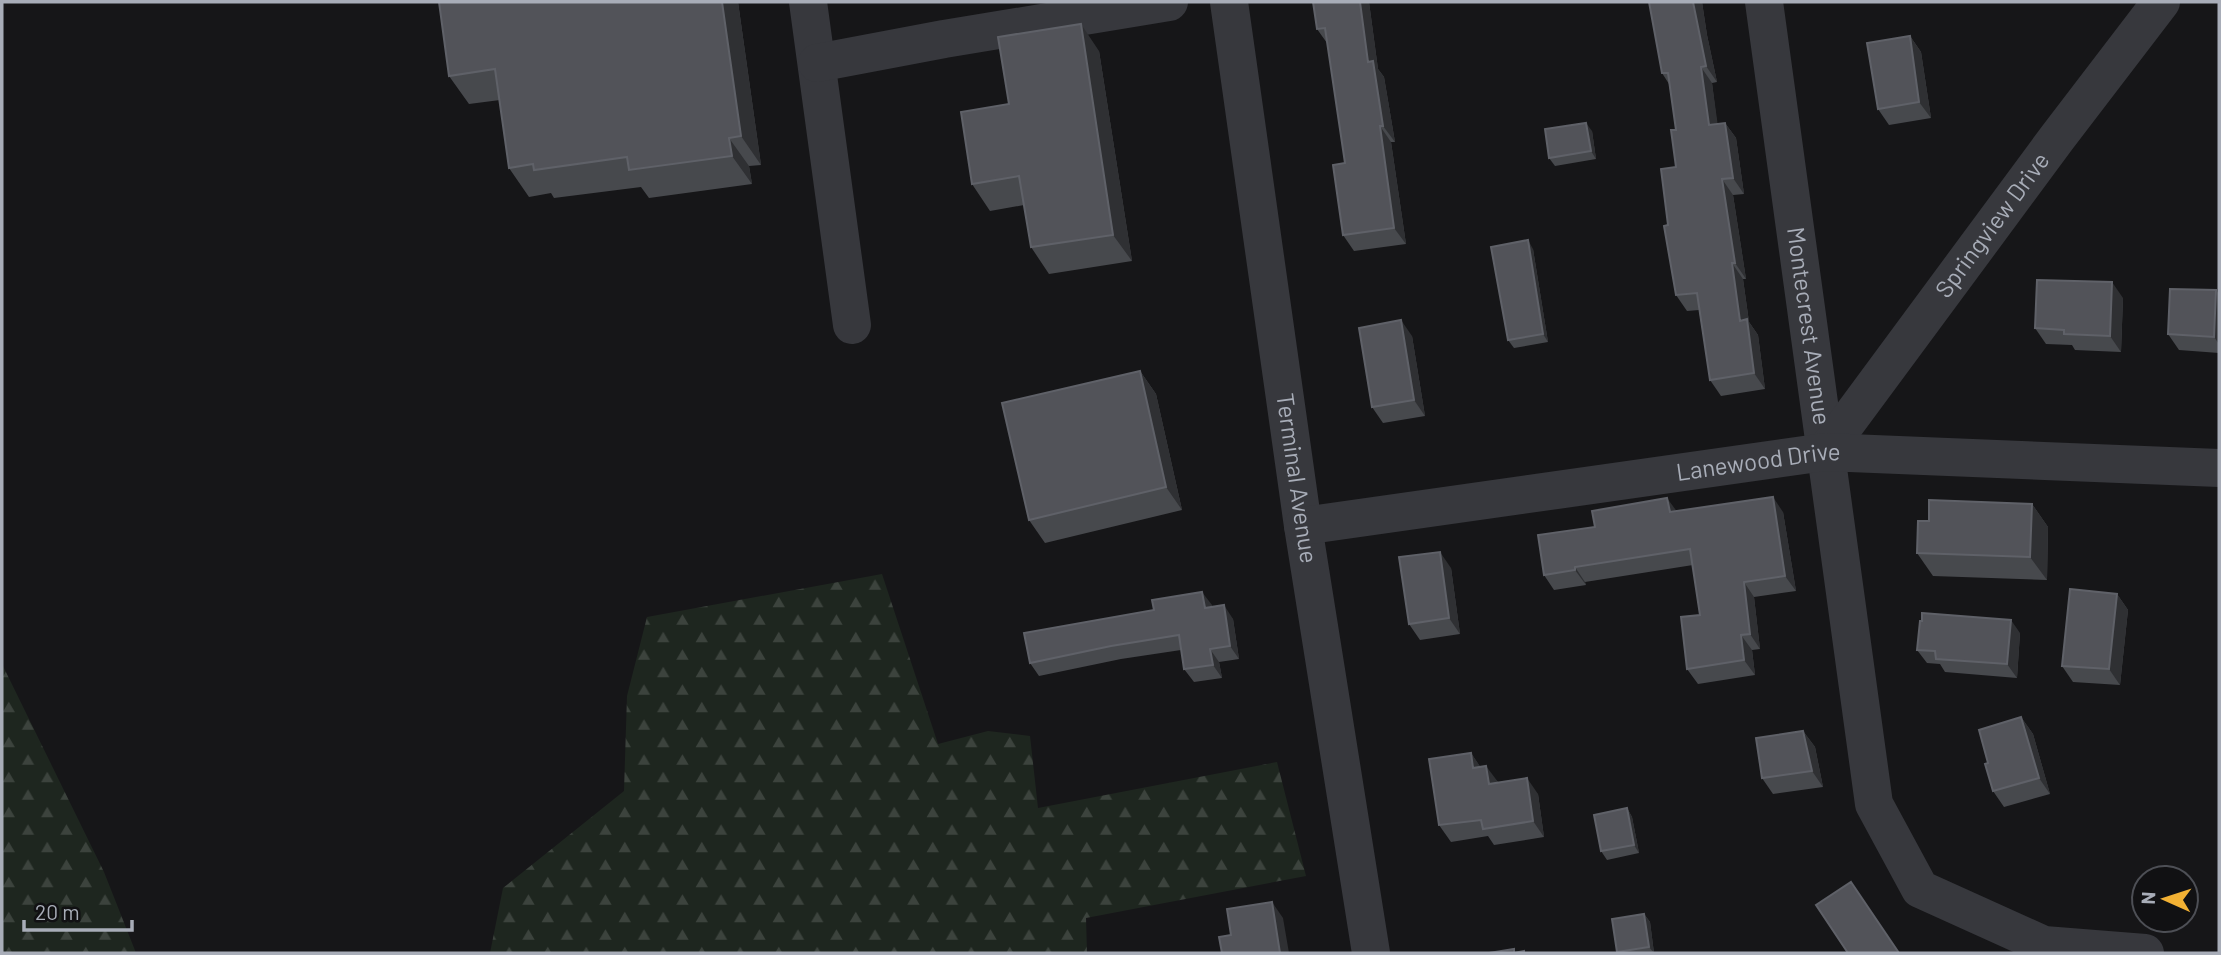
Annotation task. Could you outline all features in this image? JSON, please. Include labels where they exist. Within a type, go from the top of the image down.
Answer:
[{"type":"street","points":[[808,2],[852,325]]},
{"type":"street","points":[[817,63],[1168,2]]},
{"type":"street","name":"Terminal Avenue","points":[[1228,2],[1303,526],[1371,953]]},
{"type":"street","name":"Montecrest Avenue","points":[[1763,2],[1874,804],[1920,889],[2044,945],[2145,953]]},
{"type":"street","name":"Springview Drive","points":[[1825,452],[2161,2]]},
{"type":"street","name":"Lanewood Drive","points":[[1303,526],[1825,452],[2219,468]]},
{"type":"green space","points":[[882,574],[938,744],[988,731],[1030,736],[1038,808],[1277,762],[1306,876],[1086,918],[1087,953],[490,953],[503,888],[624,791],[627,696],[647,617]]},
{"type":"green space","points":[[2,664],[104,872],[136,953],[2,953]]},
{"type":"building","points":[[439,2],[722,2],[741,136],[729,138],[732,156],[629,170],[627,157],[534,170],[533,164],[509,168],[495,69],[449,76]]},
{"type":"building","points":[[1313,2],[1360,2],[1368,62],[1373,61],[1383,126],[1380,126],[1394,228],[1343,235],[1333,165],[1345,163],[1325,28],[1317,29]]},
{"type":"building","points":[[1649,2],[1693,2],[1706,66],[1701,67],[1709,125],[1725,123],[1733,178],[1722,179],[1735,263],[1732,263],[1740,321],[1747,319],[1754,373],[1710,380],[1697,293],[1676,295],[1664,226],[1668,225],[1661,169],[1676,167],[1671,130],[1676,130],[1668,73],[1662,73]]},
{"type":"building","points":[[1081,24],[1113,235],[1031,247],[1019,176],[972,184],[961,112],[1009,104],[998,37]]},
{"type":"building","points":[[1910,36],[1919,102],[1878,109],[1867,43]]},
{"type":"building","points":[[1586,123],[1591,151],[1549,158],[1545,129]]},
{"type":"building","points":[[1528,240],[1543,334],[1508,340],[1491,247]]},
{"type":"building","points":[[2037,280],[2112,282],[2110,336],[2064,334],[2064,330],[2035,328]]},
{"type":"building","points":[[2170,289],[2216,290],[2214,337],[2168,334]]},
{"type":"building","points":[[1401,320],[1414,400],[1372,407],[1359,328]]},
{"type":"building","points":[[1140,371],[1166,487],[1029,520],[1002,403]]},
{"type":"building","points":[[1773,497],[1785,576],[1744,582],[1750,634],[1741,635],[1744,660],[1687,669],[1681,617],[1700,615],[1690,549],[1575,567],[1575,570],[1544,575],[1538,535],[1595,527],[1592,511],[1667,498],[1670,512]]},
{"type":"building","points":[[1929,500],[2032,504],[2030,557],[1917,553],[1918,521],[1929,521]]},
{"type":"building","points":[[1440,552],[1449,618],[1409,624],[1399,557]]},
{"type":"building","points":[[2070,589],[2117,594],[2109,669],[2062,666]]},
{"type":"building","points":[[1202,592],[1205,608],[1224,605],[1230,646],[1210,649],[1213,665],[1184,669],[1179,635],[1030,663],[1024,633],[1154,610],[1152,600]]},
{"type":"building","points":[[1922,613],[2011,620],[2007,664],[1936,659],[1935,651],[1917,650]]},
{"type":"building","points":[[2021,717],[2039,778],[1993,791],[1979,730]]},
{"type":"building","points":[[1803,731],[1812,771],[1762,778],[1756,738]]},
{"type":"building","points":[[1471,753],[1473,768],[1486,766],[1489,784],[1527,778],[1533,821],[1483,829],[1481,820],[1439,825],[1429,759]]},
{"type":"building","points":[[1627,808],[1634,845],[1601,851],[1594,815]]},
{"type":"building","points":[[1851,882],[1899,953],[1848,953],[1816,905]]},
{"type":"building","points":[[1272,902],[1280,953],[1222,953],[1219,937],[1231,935],[1227,909]]},
{"type":"building","points":[[1644,914],[1649,947],[1617,952],[1612,919]]},
{"type":"building","points":[[1514,949],[1514,953],[1489,953]]}]
